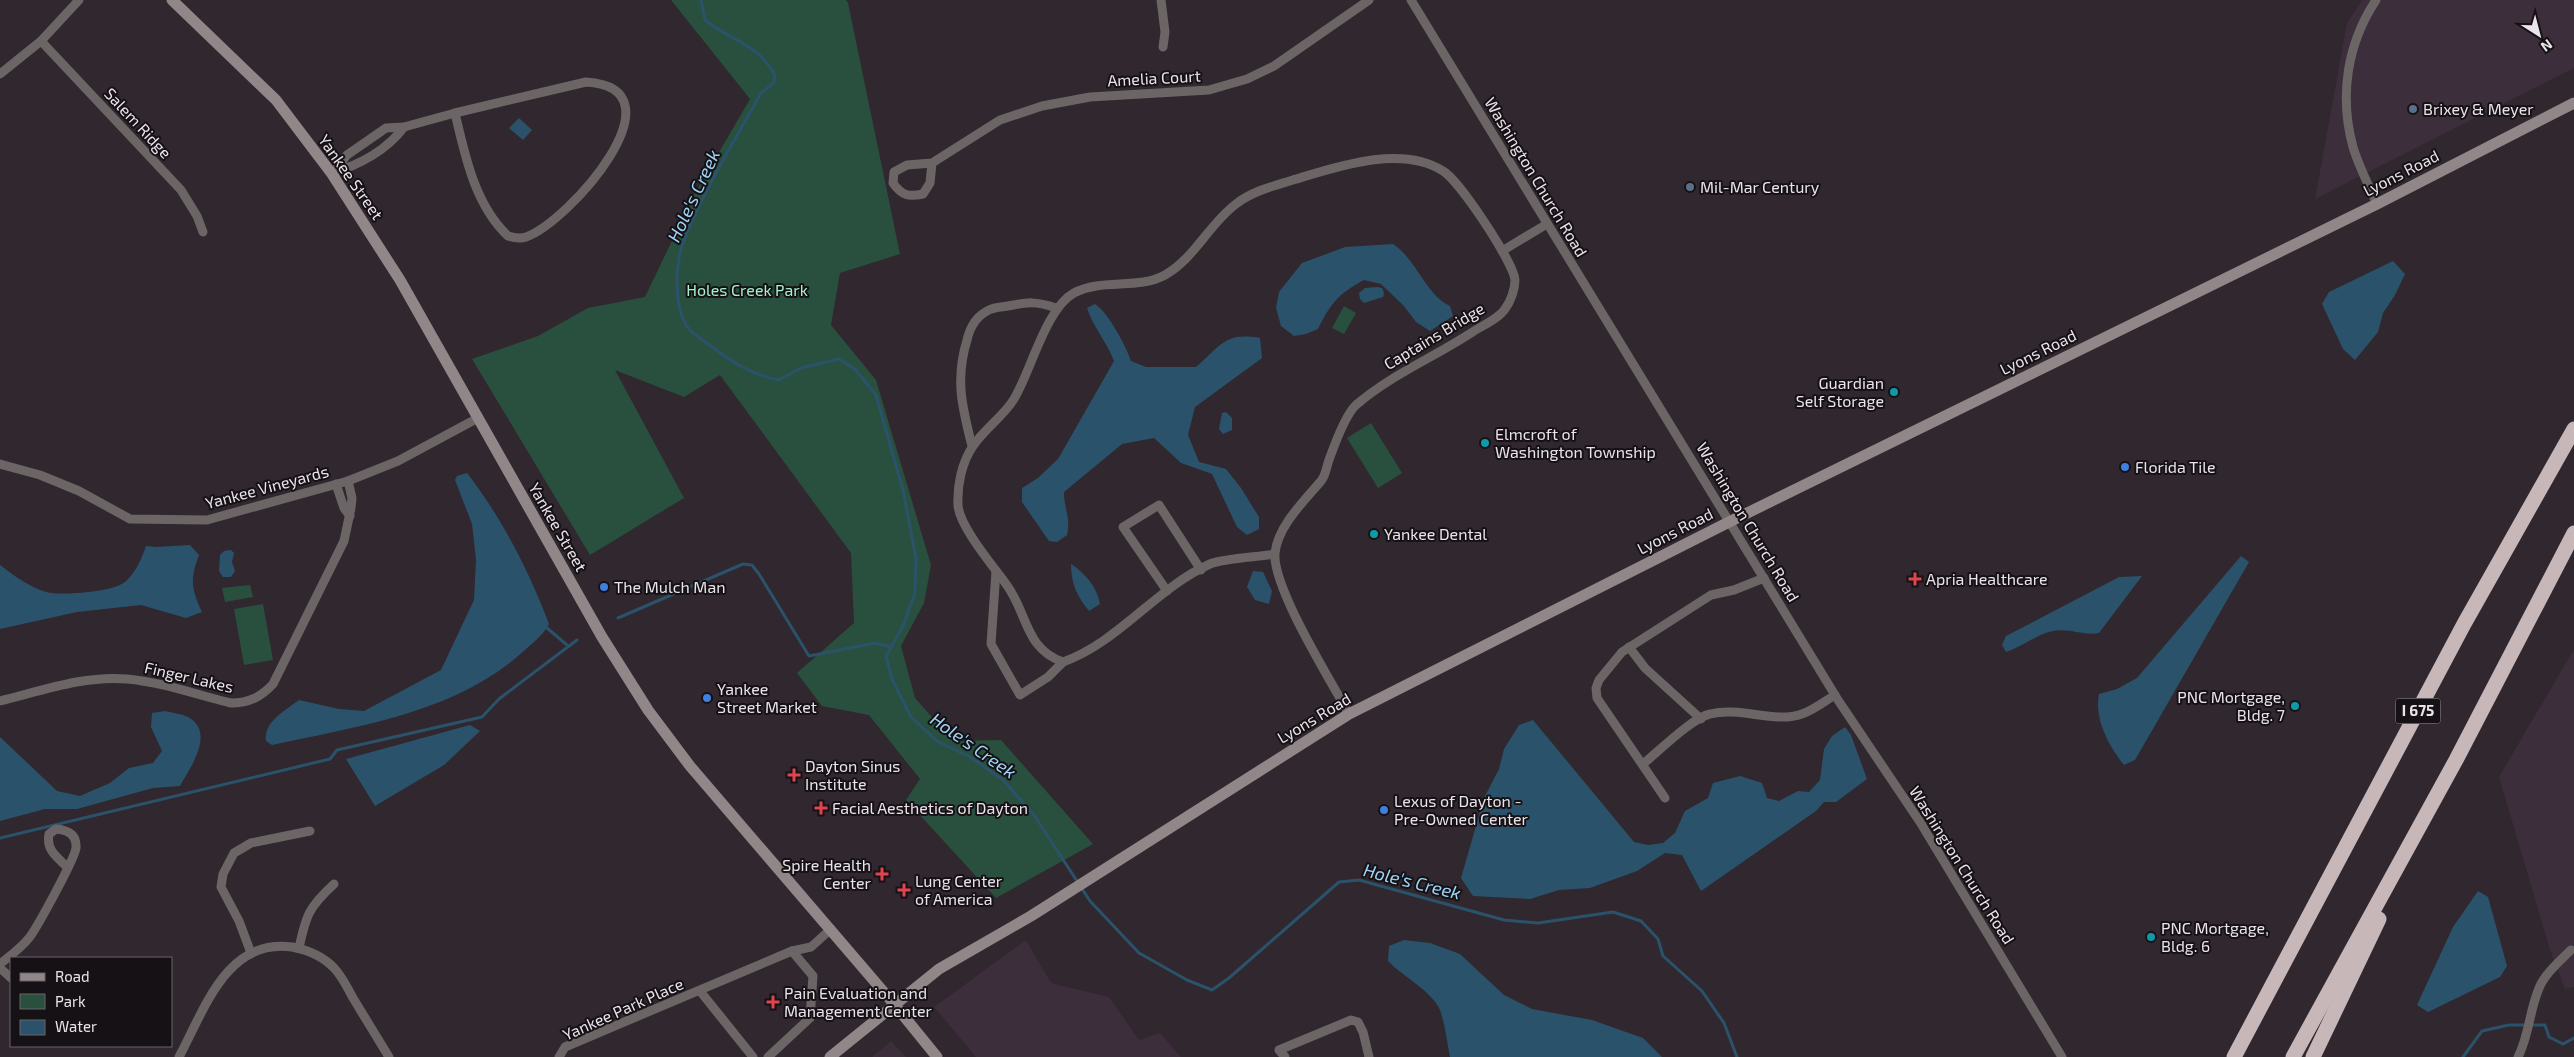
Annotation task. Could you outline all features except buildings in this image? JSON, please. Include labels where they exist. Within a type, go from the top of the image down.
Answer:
[{"type":"highway","name":"I 675","points":[[2234,1057],[2464,624],[2574,429]]},
{"type":"highway","points":[[2293,1057],[2456,760],[2574,533]]},
{"type":"highway","points":[[2313,1057],[2456,760]]},
{"type":"main road","name":"Yankee Street","points":[[172,0],[276,100],[332,174],[400,280],[602,637],[648,710],[690,766],[894,1004],[937,1057]]},
{"type":"main road","name":"Lyons Road","points":[[830,1057],[939,969],[1031,916],[1349,714],[1731,521],[2377,204],[2574,103]]},
{"type":"street","points":[[0,74],[41,41],[79,0]]},
{"type":"street","points":[[1161,0],[1165,32],[1163,47]]},
{"type":"street","name":"Amelia Court","points":[[932,163],[930,183],[923,194],[905,195],[900,193],[893,184],[894,172],[907,165],[932,163],[1000,120],[1042,106],[1090,97],[1209,90],[1247,79],[1274,66],[1369,0]]},
{"type":"street","name":"Washington Church Road","points":[[1411,0],[1546,224],[1731,521],[1835,695],[1920,822],[2062,1057]]},
{"type":"street","points":[[2376,0],[2360,28],[2354,45],[2346,82],[2347,108],[2352,142],[2377,204]]},
{"type":"street","name":"Salem Ridge","points":[[41,41],[181,190],[197,216],[203,232]]},
{"type":"street","points":[[332,174],[347,155],[386,128],[404,127],[455,113],[586,82],[607,86],[616,92],[625,106],[627,120],[621,138],[584,192],[536,232],[518,238],[508,236],[500,229],[481,198],[455,113]]},
{"type":"street","points":[[332,174],[356,166],[396,138],[404,127]]},
{"type":"street","name":"Captains Bridge","points":[[1063,662],[1050,657],[1035,644],[1012,592],[975,541],[958,509],[960,476],[972,446],[1013,401],[1056,308],[1074,292],[1099,286],[1149,282],[1167,274],[1185,259],[1213,226],[1237,203],[1261,190],[1354,161],[1402,159],[1441,169],[1457,182],[1502,251],[1515,277],[1512,295],[1504,312],[1456,343],[1392,377],[1351,409],[1328,463],[1324,478],[1310,492],[1291,518],[1280,537],[1275,554]]},
{"type":"street","points":[[1502,251],[1546,224]]},
{"type":"street","points":[[972,446],[962,408],[959,379],[969,332],[976,319],[989,309],[1037,301],[1056,308]]},
{"type":"street","name":"Yankee Vineyards","points":[[0,464],[40,475],[79,491],[130,519],[207,520],[348,481],[398,461],[478,418]]},
{"type":"street","name":"Finger Lakes","points":[[0,700],[89,680],[108,678],[144,681],[231,703],[241,703],[259,697],[273,684],[344,541],[352,498],[348,481]]},
{"type":"street","points":[[336,484],[344,508],[350,516]]},
{"type":"street","points":[[1167,591],[1123,527],[1159,505],[1201,570]]},
{"type":"street","points":[[996,571],[991,644],[1020,695],[1048,677],[1063,662],[1081,656],[1167,591],[1211,564],[1275,554],[1284,594],[1349,714]]},
{"type":"street","points":[[1665,798],[1598,698],[1596,688],[1599,680],[1611,663],[1629,647],[1711,594],[1734,590],[1764,578]]},
{"type":"street","points":[[1629,647],[1646,668],[1700,719]]},
{"type":"street","points":[[1643,764],[1688,726],[1710,714],[1747,712],[1781,717],[1802,714],[1835,695]]},
{"type":"street","points":[[251,953],[239,921],[221,886],[223,874],[234,852],[251,843],[310,830]]},
{"type":"street","points":[[0,964],[18,950],[30,936],[67,867]]},
{"type":"street","points":[[299,948],[306,916],[317,900],[334,884]]},
{"type":"street","name":"Yankee Park Place","points":[[559,1057],[565,1047],[792,951],[810,947],[831,930]]},
{"type":"street","points":[[179,1057],[218,983],[227,970],[251,953],[274,947],[299,948],[322,958],[337,971],[389,1057]]},
{"type":"street","points":[[2518,1057],[2525,1044],[2541,984],[2550,971],[2571,950]]},
{"type":"street","points":[[768,1057],[810,1018],[813,976],[792,951]]},
{"type":"street","points":[[0,968],[10,977]]},
{"type":"street","name":"Yankee Park Place","points":[[700,991],[753,1057]]},
{"type":"street","points":[[1285,1057],[1279,1050],[1351,1020],[1358,1022],[1363,1032],[1369,1057]]},
{"type":"shaded area","points":[[2362,0],[2574,0],[2574,68],[2315,199],[2347,23]]},
{"type":"shaded area","points":[[2574,649],[2574,987],[2565,989],[2550,950],[2499,777]]},
{"type":"shaded area","points":[[1026,940],[1051,983],[1109,997],[1139,1040],[1160,1033],[1181,1057],[976,1057],[934,1007]]},
{"type":"shaded area","points":[[891,1041],[906,1057],[872,1057]]},
{"type":"green space","name":"Holes Creek Park","points":[[671,0],[846,0],[848,3],[900,254],[840,273],[831,325],[876,380],[931,565],[924,603],[901,646],[915,698],[953,741],[1001,740],[1093,844],[996,898],[906,800],[920,779],[869,715],[822,706],[797,673],[854,623],[851,553],[720,375],[684,397],[615,370],[684,498],[590,555],[472,359],[538,336],[588,308],[645,297],[693,197],[750,99]]},
{"type":"green space","points":[[1344,306],[1356,313],[1344,334],[1332,328]]},
{"type":"green space","points":[[1371,423],[1402,473],[1378,488],[1347,438]]},
{"type":"green space","points":[[250,585],[253,597],[225,602],[222,588]]},
{"type":"green space","points":[[263,604],[273,660],[244,665],[234,609]]},
{"type":"water","points":[[519,118],[532,130],[523,140],[509,128]]},
{"type":"water","points":[[1393,244],[1409,259],[1434,294],[1450,306],[1453,316],[1430,331],[1416,322],[1404,306],[1381,284],[1364,280],[1336,300],[1318,329],[1294,336],[1281,326],[1276,308],[1279,292],[1302,263],[1345,247]]},
{"type":"water","points":[[2393,261],[2405,274],[2395,295],[2383,313],[2378,332],[2355,360],[2343,349],[2322,304],[2329,292]]},
{"type":"water","points":[[1365,288],[1382,288],[1383,297],[1364,303],[1360,299],[1359,293]]},
{"type":"water","points":[[1095,304],[1111,322],[1121,338],[1131,361],[1146,367],[1196,367],[1224,342],[1238,337],[1260,338],[1262,358],[1195,407],[1188,435],[1199,462],[1226,469],[1241,488],[1259,517],[1259,529],[1247,535],[1237,527],[1212,474],[1181,463],[1154,438],[1122,444],[1064,492],[1068,524],[1067,535],[1057,542],[1049,541],[1022,502],[1022,488],[1038,478],[1058,459],[1114,361],[1087,308]]},
{"type":"water","points":[[1226,412],[1232,418],[1232,430],[1223,434],[1219,429],[1222,413]]},
{"type":"water","points":[[467,473],[492,508],[533,584],[549,624],[545,631],[499,670],[470,688],[439,702],[406,714],[339,731],[272,745],[266,741],[268,728],[276,717],[299,700],[339,709],[364,711],[441,670],[474,600],[476,560],[472,524],[455,480],[457,476]]},
{"type":"water","points":[[190,545],[199,555],[194,571],[193,584],[202,612],[186,618],[141,605],[77,612],[0,629],[0,565],[16,577],[46,592],[63,594],[99,591],[125,582],[138,566],[146,546]]},
{"type":"water","points":[[231,550],[234,553],[232,562],[235,571],[231,577],[223,577],[219,571],[220,555],[224,551]]},
{"type":"water","points":[[2241,556],[2249,562],[2135,760],[2124,765],[2104,732],[2099,713],[2099,694],[2117,689],[2137,678]]},
{"type":"water","points":[[1071,564],[1090,581],[1096,592],[1100,604],[1089,611],[1076,589],[1072,578]]},
{"type":"water","points":[[1253,571],[1263,572],[1272,591],[1269,604],[1255,600],[1247,587]]},
{"type":"water","points":[[2142,576],[2099,633],[2087,634],[2059,630],[2041,635],[2006,652],[2002,645],[2006,636],[2119,577]]},
{"type":"water","points":[[165,711],[188,717],[196,724],[200,732],[198,750],[180,786],[153,788],[77,809],[45,809],[0,821],[0,737],[57,791],[80,796],[110,783],[129,768],[153,763],[162,751],[151,727],[152,713]]},
{"type":"water","points":[[1533,720],[1634,842],[1648,845],[1663,843],[1675,833],[1685,811],[1708,798],[1713,783],[1740,776],[1762,783],[1767,798],[1779,801],[1798,791],[1809,792],[1820,780],[1824,749],[1832,736],[1845,727],[1851,735],[1867,779],[1836,802],[1824,802],[1816,811],[1701,891],[1682,855],[1665,853],[1637,871],[1590,888],[1559,890],[1530,899],[1473,896],[1461,878],[1484,798],[1499,769],[1504,749],[1519,725]]},
{"type":"water","points":[[470,725],[480,731],[444,765],[375,806],[346,759]]},
{"type":"water","points":[[2478,891],[2488,897],[2507,966],[2500,977],[2428,1012],[2417,1005],[2453,927]]},
{"type":"water","points":[[1404,940],[1430,943],[1460,954],[1504,995],[1532,1009],[1592,1020],[1643,1038],[1662,1057],[1450,1057],[1443,1021],[1436,1003],[1424,990],[1388,961],[1389,946]]},
{"type":"waterway","name":"Hole's Creek","points":[[701,0],[705,20],[752,49],[768,64],[775,75],[774,83],[761,93],[719,167],[683,243],[678,262],[677,284],[679,306],[686,325],[694,334],[728,358],[744,368],[761,375],[779,380],[801,368],[839,359],[855,369],[876,395],[903,490],[916,558],[915,593],[903,626],[886,656],[892,679],[911,717],[937,741],[970,757],[1003,780],[1034,815],[1090,901],[1139,953],[1187,980],[1212,990],[1229,978],[1339,882],[1359,880],[1504,920],[1538,923],[1613,912],[1641,921],[1658,939],[1663,956],[1702,991],[1724,1023],[1737,1057]]},
{"type":"waterway","points":[[618,618],[743,564],[752,565],[759,574],[809,656],[875,643],[891,647]]},
{"type":"waterway","points":[[547,628],[567,645]]},
{"type":"waterway","points":[[0,838],[330,759],[337,750],[482,717],[499,699],[577,640]]},
{"type":"waterway","points":[[2463,1057],[2482,1031],[2509,1025],[2545,1025],[2549,1037],[2563,1044],[2574,1038]]},
{"type":"place","name":"Brixey & Meyer","points":[[2413,109]]},
{"type":"place","name":"Mil-Mar Century","points":[[1690,187]]},
{"type":"place","name":"Guardian Self Storage","points":[[1894,392]]},
{"type":"place","name":"Elmcroft of Washington Township","points":[[1485,443]]},
{"type":"place","name":"Florida Tile","points":[[2125,467]]},
{"type":"place","name":"Yankee Dental","points":[[1374,534]]},
{"type":"place","name":"Apria Healthcare","points":[[1915,579]]},
{"type":"place","name":"The Mulch Man","points":[[604,587]]},
{"type":"place","name":"Yankee Street Market","points":[[707,698]]},
{"type":"place","name":"PNC Mortgage, Bldg. 7","points":[[2295,706]]},
{"type":"place","name":"Dayton Sinus Institute","points":[[794,775]]},
{"type":"place","name":"Facial Aesthetics of Dayton","points":[[821,808]]},
{"type":"place","name":"Lexus of Dayton - Pre-Owned Center","points":[[1384,810]]},
{"type":"place","name":"Spire Health Center","points":[[882,874]]},
{"type":"place","name":"Lung Center of America","points":[[904,890]]},
{"type":"place","name":"PNC Mortgage, Bldg. 6","points":[[2151,937]]},
{"type":"place","name":"Pain Evaluation and Management Center","points":[[773,1002]]}]
